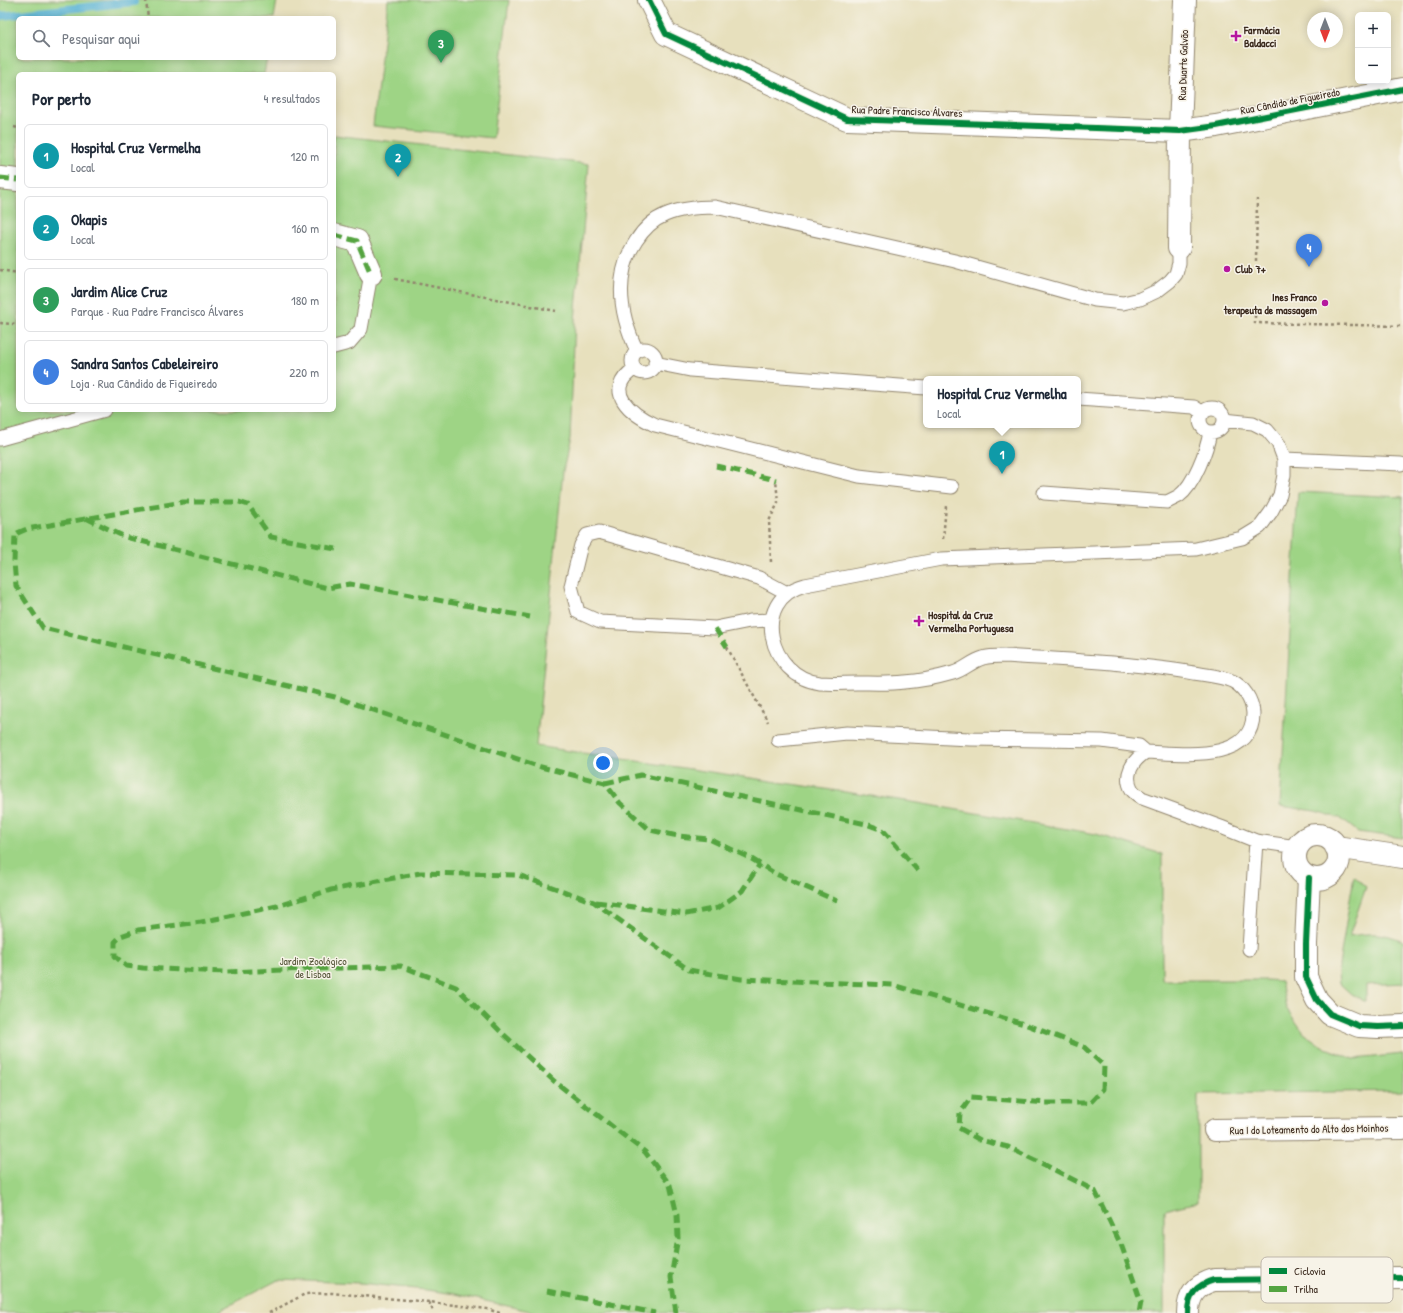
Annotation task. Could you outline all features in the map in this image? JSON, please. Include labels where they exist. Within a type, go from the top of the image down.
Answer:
[{"type":"street","name":"Rua Padre Francisco Álvares","points":[[650,0],[666,34],[847,119],[1180,131]]},
{"type":"street","name":"Rua Duarte Galvão","points":[[1178,248],[1180,131],[1185,0]]},
{"type":"street","name":"Rua Cândido de Figueiredo","points":[[1180,131],[1216,126],[1403,90]]},
{"type":"street","points":[[0,178],[16,180]]},
{"type":"street","points":[[336,236],[357,241],[371,274]]},
{"type":"street","points":[[1309,836],[1324,836],[1331,840],[1336,846],[1339,855],[1338,864],[1334,871],[1327,877],[1318,879],[1309,878],[1301,873],[1296,865],[1294,856],[1297,847],[1309,836]]},
{"type":"street","points":[[1336,846],[1403,857]]},
{"type":"street","points":[[1309,878],[1306,978],[1317,1000],[1330,1014],[1359,1026],[1403,1026]]},
{"type":"street","name":"Rua I do Loteamento do Alto dos Moinhos","points":[[1216,1130],[1403,1128]]},
{"type":"street","points":[[1393,1278],[1403,1278]]},
{"type":"street","points":[[1188,1313],[1190,1298],[1198,1286],[1207,1282],[1221,1280],[1261,1280]]},
{"type":"lane","points":[[637,351],[626,324],[622,302],[621,278],[630,251],[643,230],[664,215],[689,207],[723,208],[956,261],[1095,300],[1123,303],[1140,299],[1157,291],[1170,281],[1176,274],[1179,263],[1178,248]]},
{"type":"lane","points":[[336,346],[349,343],[361,329],[371,274]]},
{"type":"lane","points":[[648,350],[654,355],[655,363],[652,370],[641,373],[632,366],[632,358],[637,351],[648,350]]},
{"type":"lane","points":[[655,363],[690,370],[923,388]]},
{"type":"lane","points":[[634,369],[626,374],[621,381],[620,392],[631,411],[655,425],[859,476],[950,486]]},
{"type":"lane","points":[[1081,398],[1194,407],[1203,413]]},
{"type":"lane","points":[[1209,408],[1216,408],[1222,413],[1224,420],[1221,428],[1214,432],[1210,432],[1203,428],[1200,420],[1203,413],[1209,408]]},
{"type":"lane","points":[[0,439],[98,412]]},
{"type":"lane","points":[[1224,420],[1253,423],[1267,430],[1278,443],[1284,459],[1284,475],[1280,495],[1271,512],[1260,527],[1242,538],[1196,549],[941,560],[795,587],[787,593],[774,608],[771,620],[771,635],[783,662],[793,672],[819,682],[905,682],[954,673],[983,658],[1004,656],[1169,668],[1232,681],[1242,688],[1249,697],[1252,708],[1253,719],[1250,730],[1244,739],[1235,746],[1225,750],[1195,753],[1146,752],[1138,757],[1130,770],[1129,781],[1132,790],[1142,798],[1256,841],[1297,847]]},
{"type":"lane","points":[[1044,493],[1167,502],[1179,496],[1188,487],[1207,447],[1210,432]]},
{"type":"lane","points":[[1284,459],[1401,464]]},
{"type":"lane","points":[[771,620],[750,621],[715,628],[600,622],[578,612],[571,586],[581,544],[587,535],[600,532],[759,578],[787,593]]},
{"type":"lane","points":[[778,740],[847,733],[963,739],[1102,741],[1139,746],[1146,752]]},
{"type":"lane","points":[[1249,949],[1256,841]]},
{"type":"path","points":[[146,0],[148,16]]},
{"type":"path","points":[[1256,261],[1257,199]]},
{"type":"path","points":[[0,270],[16,273]]},
{"type":"path","points":[[371,274],[556,311]]},
{"type":"path","points":[[1255,315],[1255,323],[1403,326]]},
{"type":"path","points":[[0,323],[13,324],[16,322]]},
{"type":"path","points":[[772,564],[769,521],[778,503],[776,480]]},
{"type":"path","points":[[941,560],[950,486]]},
{"type":"path","points":[[726,647],[778,740]]},
{"type":"path","points":[[269,1313],[305,1294],[332,1293],[429,1302],[500,1313]]},
{"type":"path","points":[[429,1302],[434,1313]]},
{"type":"green space","name":"Jardim Zoológico de Lisboa","points":[[0,0],[277,0],[274,16],[16,16],[16,60],[267,60],[264,72],[16,72],[16,412],[336,412],[336,135],[589,164],[575,320],[570,439],[563,471],[536,746],[912,802],[1096,834],[1162,854],[1162,980],[1281,981],[1286,1008],[1304,1033],[1323,1047],[1354,1059],[1403,1054],[1403,1091],[1198,1094],[1198,1202],[1164,1210],[1164,1313],[538,1313],[455,1294],[426,1290],[360,1283],[278,1280],[221,1310],[219,1313],[0,1313]]},
{"type":"green space","points":[[388,0],[509,0],[493,138],[373,126]]},
{"type":"green space","points":[[1298,492],[1403,497],[1403,838],[1358,832],[1340,818],[1315,811],[1280,806]]},
{"type":"green space","points":[[1354,876],[1366,887],[1349,936],[1376,934],[1389,936],[1403,941],[1403,983],[1366,985],[1366,1002],[1351,994],[1339,983],[1338,973]]},
{"type":"waterway","points":[[0,16],[134,2]]},
{"type":"marked path","points":[[0,178],[16,180]]},
{"type":"marked path","points":[[336,236],[357,241],[371,274]]},
{"type":"marked path","points":[[716,466],[776,480]]},
{"type":"marked path","points":[[336,549],[271,537],[248,505],[239,502],[183,502],[27,529],[15,534],[14,562],[16,586],[43,628],[335,697],[541,767],[605,783],[620,803],[650,830],[678,836],[709,839],[750,858],[776,874],[837,901]]},
{"type":"marked path","points":[[86,518],[125,537],[327,588],[350,584],[530,617]]},
{"type":"marked path","points":[[715,628],[727,647]]},
{"type":"marked path","points":[[605,783],[641,775],[866,824],[883,830],[918,871]]},
{"type":"marked path","points":[[596,902],[686,914],[718,908],[742,891],[760,864]]},
{"type":"marked path","points":[[676,1313],[671,1277],[678,1238],[677,1215],[670,1185],[645,1152],[554,1081],[499,1030],[456,987],[401,966],[225,972],[126,966],[115,956],[115,942],[121,936],[138,930],[201,922],[277,906],[331,890],[420,873],[518,875],[594,902],[689,970],[741,979],[893,985],[1027,1025],[1084,1047],[1104,1066],[1103,1089],[1090,1103],[1046,1103],[971,1097],[960,1113],[959,1128],[980,1140],[1008,1147],[1095,1191],[1122,1247],[1141,1302],[1139,1313]]},
{"type":"marked path","points":[[547,1291],[655,1313]]},
{"type":"cycle path","points":[[649,0],[666,34],[847,119],[1180,131],[1216,126],[1403,89]]},
{"type":"cycle path","points":[[1309,878],[1306,977],[1317,1000],[1330,1014],[1359,1026],[1403,1026]]},
{"type":"cycle path","points":[[1393,1278],[1403,1278]]},
{"type":"cycle path","points":[[1188,1313],[1191,1296],[1198,1288],[1208,1282],[1214,1280],[1261,1280]]},
{"type":"place","name":"Farmácia Baldacci","points":[[1236,36]]},
{"type":"place","name":"Jardim Alice Cruz","points":[[441,63]]},
{"type":"place","name":"Okapis","points":[[398,177]]},
{"type":"place","name":"Sandra Santos Cabeleireiro","points":[[1309,267]]},
{"type":"place","name":"Club 7+","points":[[1227,269]]},
{"type":"place","name":"Ines Franco terapeuta de massagem","points":[[1325,303]]},
{"type":"place","name":"Hospital Cruz Vermelha","points":[[1002,474]]},
{"type":"place","name":"Hospital da Cruz Vermelha Portuguesa","points":[[919,621]]}]
